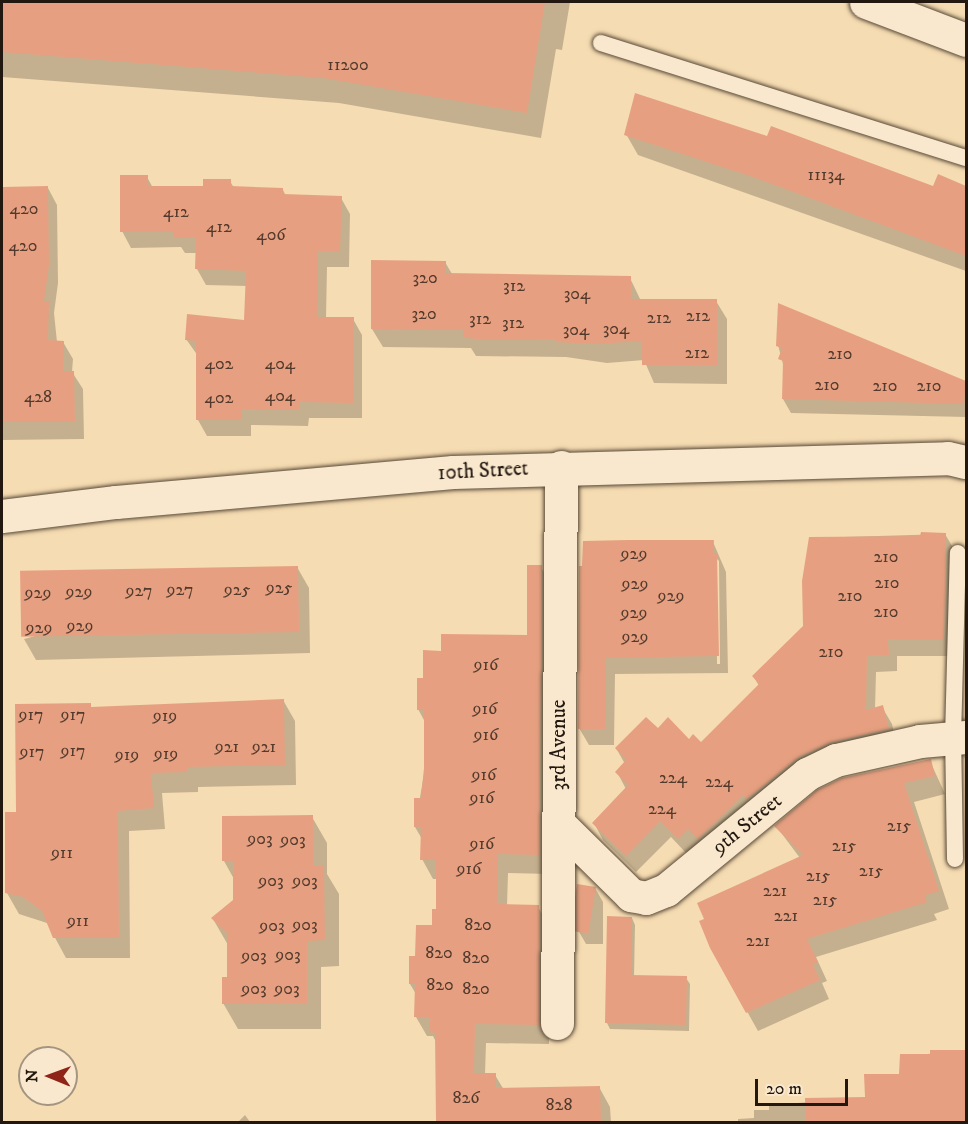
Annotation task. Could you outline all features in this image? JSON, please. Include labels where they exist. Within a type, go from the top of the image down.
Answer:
[{"type":"street","points":[[866,2],[966,40]]},
{"type":"street","name":"10th Street","points":[[2,516],[163,497],[561,467],[948,458],[966,462]]},
{"type":"street","name":"3rd Avenue","points":[[557,1023],[561,467]]},
{"type":"street","name":"9th Street","points":[[558,823],[631,895],[646,898],[666,890],[807,774],[836,760],[920,741],[960,737]]},
{"type":"lane","points":[[601,43],[966,158]]},
{"type":"lane","points":[[955,859],[960,737],[958,553]]},
{"type":"building","points":[[2,2],[545,2],[527,113],[323,78],[2,52]]},
{"type":"building","points":[[635,93],[767,136],[771,126],[933,186],[938,174],[966,186],[966,256],[753,177],[624,135]]},
{"type":"building","points":[[120,175],[148,175],[148,186],[203,186],[203,179],[231,179],[231,186],[283,188],[283,194],[342,196],[340,251],[318,251],[317,317],[354,317],[353,403],[300,402],[300,410],[242,409],[242,420],[196,420],[196,341],[185,340],[187,314],[244,320],[246,271],[195,269],[196,237],[174,238],[174,232],[120,232]]},
{"type":"building","points":[[48,186],[49,265],[44,301],[49,301],[48,340],[64,341],[63,371],[74,371],[75,422],[2,421],[3,187]]},
{"type":"building","points":[[371,260],[446,261],[446,273],[631,276],[631,299],[717,299],[717,365],[642,365],[642,341],[596,344],[555,342],[555,339],[481,340],[463,337],[463,330],[371,329]]},
{"type":"building","points":[[778,303],[966,381],[964,404],[782,399],[783,361],[778,359],[782,348],[776,346]]},
{"type":"building","points":[[921,532],[946,533],[944,640],[888,639],[889,655],[867,655],[866,710],[883,705],[889,729],[832,742],[799,757],[747,799],[743,795],[698,839],[688,829],[678,839],[660,821],[626,856],[592,823],[628,785],[615,772],[626,760],[615,748],[646,717],[658,728],[668,717],[689,739],[693,734],[701,742],[759,684],[752,676],[803,626],[802,581],[809,537],[920,536]]},
{"type":"building","points":[[714,540],[713,553],[717,553],[719,656],[606,658],[605,729],[578,729],[579,566],[582,566],[583,541]]},
{"type":"building","points":[[527,565],[542,565],[539,855],[498,854],[497,904],[539,905],[539,1025],[475,1024],[474,1073],[496,1073],[496,1088],[600,1086],[601,1122],[436,1122],[435,1033],[429,1032],[430,1017],[414,1017],[415,984],[409,984],[409,956],[415,956],[416,925],[432,925],[432,909],[436,909],[436,860],[420,860],[421,827],[414,827],[414,798],[421,798],[424,768],[424,710],[417,710],[417,678],[423,678],[423,650],[441,651],[441,634],[527,635]]},
{"type":"building","points":[[298,566],[299,632],[21,637],[20,571]]},
{"type":"building","points":[[284,699],[285,765],[187,767],[187,772],[151,773],[154,808],[118,811],[119,938],[53,938],[42,911],[23,897],[5,893],[5,812],[16,812],[15,704],[91,703],[91,707]]},
{"type":"building","points":[[931,759],[935,776],[904,783],[939,891],[925,895],[927,902],[807,939],[818,962],[813,965],[820,980],[746,1013],[710,948],[699,921],[704,919],[697,903],[803,855],[774,826],[817,790],[842,778]]},
{"type":"building","points":[[313,815],[313,866],[324,866],[325,940],[307,941],[307,1003],[222,1004],[222,977],[227,977],[227,933],[211,918],[233,900],[233,861],[222,861],[222,816]]},
{"type":"building","points":[[577,884],[596,887],[588,933],[570,930]]},
{"type":"building","points":[[607,916],[632,917],[631,975],[687,976],[686,1025],[605,1023]]},
{"type":"building","points":[[930,1050],[966,1050],[966,1122],[806,1122],[805,1098],[865,1097],[864,1074],[899,1074],[900,1054],[930,1054]]}]
